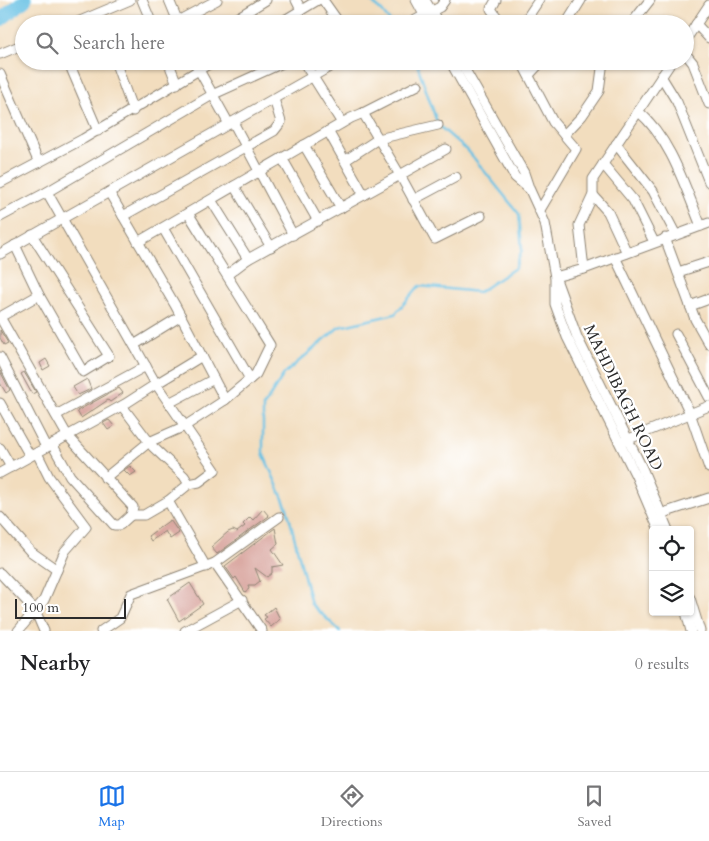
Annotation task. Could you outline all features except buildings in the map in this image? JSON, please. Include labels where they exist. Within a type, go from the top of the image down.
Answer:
[{"type":"street","points":[[97,14],[120,2],[130,0]]},
{"type":"street","points":[[142,0],[148,15]]},
{"type":"street","points":[[170,0],[174,15]]},
{"type":"street","points":[[190,15],[217,0]]},
{"type":"street","points":[[242,15],[266,0]]},
{"type":"street","points":[[296,0],[301,10]]},
{"type":"street","points":[[293,15],[318,0]]},
{"type":"street","points":[[323,0],[334,15]]},
{"type":"street","points":[[416,0],[421,15]]},
{"type":"street","points":[[423,15],[425,0]]},
{"type":"street","points":[[428,15],[440,7],[445,0]]},
{"type":"street","points":[[495,15],[491,9],[496,0]]},
{"type":"street","points":[[529,15],[539,0]]},
{"type":"street","points":[[572,15],[581,0]]},
{"type":"street","points":[[638,15],[650,0]]},
{"type":"street","points":[[694,27],[709,5]]},
{"type":"street","points":[[696,24],[709,38]]},
{"type":"street","points":[[0,54],[15,48]]},
{"type":"street","points":[[694,66],[709,104]]},
{"type":"street","points":[[72,70],[98,131]]},
{"type":"street","points":[[118,70],[133,110]]},
{"type":"street","points":[[172,70],[177,84]]},
{"type":"street","points":[[0,217],[47,192],[212,95],[267,70]]},
{"type":"street","points":[[308,70],[342,123]]},
{"type":"street","points":[[0,254],[324,70]]},
{"type":"street","name":"MAHDIBAGH ROAD","points":[[455,70],[515,177],[528,188]]},
{"type":"street","name":"MAHDIBAGH ROAD","points":[[465,70],[524,173],[528,188],[540,210],[555,277],[556,304],[567,337],[657,526]]},
{"type":"street","points":[[526,70],[553,122],[576,149],[540,210]]},
{"type":"street","points":[[528,75],[533,70]]},
{"type":"street","points":[[564,135],[582,116],[599,90],[602,70]]},
{"type":"street","points":[[584,269],[579,225],[593,195],[593,179],[666,70]]},
{"type":"street","points":[[0,183],[98,131],[198,71],[247,148],[293,235]]},
{"type":"street","points":[[0,74],[39,163]]},
{"type":"street","points":[[662,76],[677,102],[709,182]]},
{"type":"street","points":[[138,242],[342,123],[418,86]]},
{"type":"street","points":[[124,216],[247,148],[279,126],[280,122],[274,99]]},
{"type":"street","points":[[555,277],[584,269],[705,224],[662,138],[650,121],[638,111]]},
{"type":"street","points":[[363,114],[435,238],[481,216]]},
{"type":"street","points":[[346,160],[378,139],[438,125]]},
{"type":"street","points":[[328,131],[364,195]]},
{"type":"street","points":[[616,144],[653,191],[676,235]]},
{"type":"street","points":[[304,145],[341,208]]},
{"type":"street","points":[[226,275],[248,259],[446,150]]},
{"type":"street","points":[[282,158],[318,221]]},
{"type":"street","points":[[603,164],[633,200],[654,242]]},
{"type":"street","points":[[413,200],[456,177]]},
{"type":"street","points":[[234,186],[271,248]]},
{"type":"street","points":[[47,192],[64,218],[156,384],[215,470],[199,482],[189,484],[168,501],[144,515],[131,514]]},
{"type":"street","points":[[109,192],[181,316],[225,400]]},
{"type":"street","points":[[593,195],[608,212],[626,253]]},
{"type":"street","points":[[211,200],[248,259]]},
{"type":"street","points":[[105,478],[149,442],[185,426],[225,400],[256,374],[270,345],[188,213]]},
{"type":"street","points":[[163,228],[250,379]]},
{"type":"street","points":[[15,245],[39,295],[84,372],[109,356],[32,235]]},
{"type":"street","points":[[665,238],[690,306],[708,340]]},
{"type":"street","points":[[615,257],[690,413],[709,468]]},
{"type":"street","points":[[678,272],[709,262]]},
{"type":"street","name":"MAHDIBAGH ROAD","points":[[555,277],[566,301],[577,337],[628,438],[667,526]]},
{"type":"street","points":[[0,358],[49,446],[70,476],[114,525],[120,526],[131,514],[133,507],[67,435],[0,317],[39,295]]},
{"type":"street","points":[[690,306],[709,300]]},
{"type":"street","points":[[134,345],[181,316]]},
{"type":"street","points":[[676,334],[709,397]]},
{"type":"street","points":[[0,473],[122,406],[202,356]]},
{"type":"street","points":[[56,415],[146,366]]},
{"type":"street","points":[[169,403],[214,379]]},
{"type":"street","points":[[0,403],[33,455],[86,527],[65,551],[44,600],[18,631]]},
{"type":"street","points":[[122,406],[149,442],[184,476],[189,484]]},
{"type":"street","points":[[619,443],[709,406]]},
{"type":"street","points":[[0,448],[11,467]]},
{"type":"street","points":[[662,513],[709,498]]},
{"type":"street","points":[[168,501],[206,567]]},
{"type":"street","points":[[0,517],[30,551],[57,570]]},
{"type":"street","points":[[101,631],[120,618],[131,594],[216,563],[279,517]]},
{"type":"street","points":[[216,563],[262,631]]},
{"type":"street","points":[[0,573],[35,610],[44,631]]},
{"type":"street","points":[[185,631],[242,600]]},
{"type":"street","points":[[694,611],[700,631]]},
{"type":"street","points":[[687,616],[691,631]]},
{"type":"waterway","points":[[0,20],[25,0]]},
{"type":"waterway","points":[[369,0],[385,15]]},
{"type":"waterway","points":[[340,631],[311,604],[287,508],[263,453],[263,407],[284,374],[339,327],[395,314],[419,286],[479,292],[515,268],[522,250],[519,214],[469,152],[438,125],[419,70]]}]
